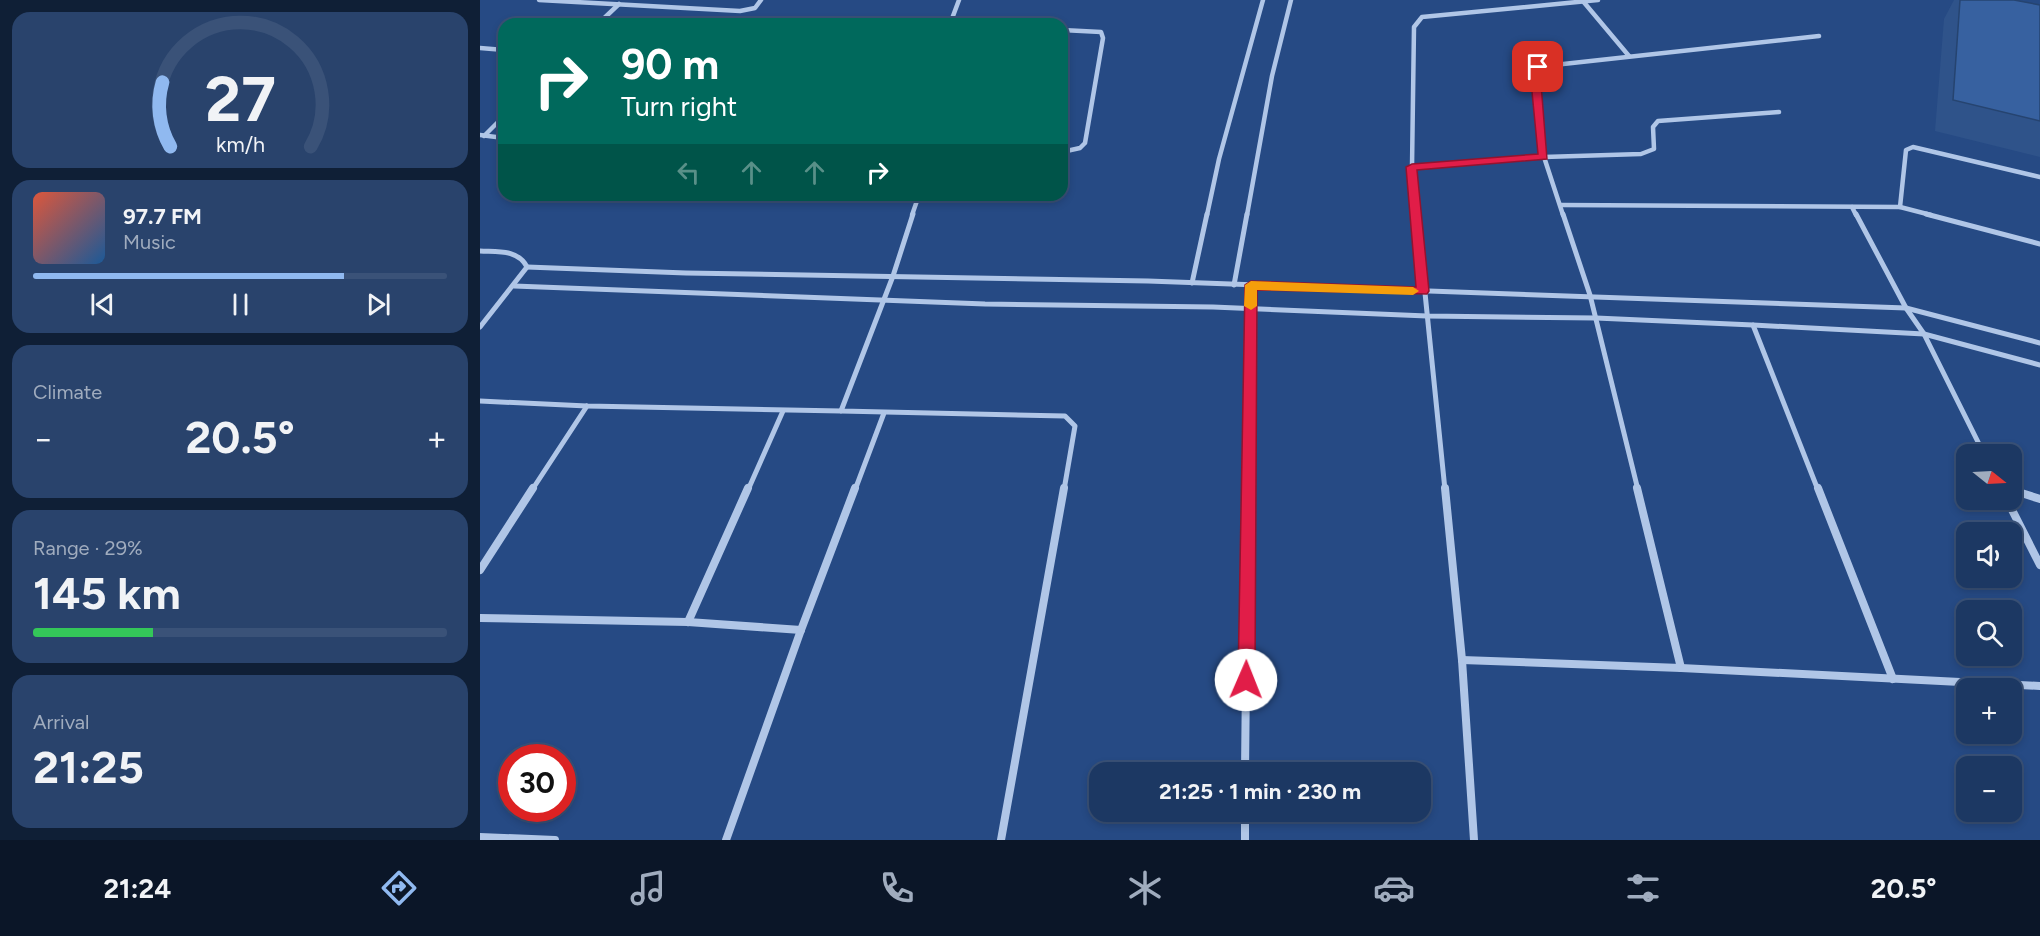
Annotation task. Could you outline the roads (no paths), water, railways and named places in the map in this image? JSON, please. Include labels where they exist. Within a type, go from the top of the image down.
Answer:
[{"type":"street","points":[[539,0],[740,11],[754,8],[760,0]]},
{"type":"street","points":[[952,18],[958,0]]},
{"type":"street","points":[[1192,283],[1219,159],[1263,0]]},
{"type":"street","points":[[1234,285],[1272,76],[1291,0]]},
{"type":"street","points":[[1474,840],[1462,660],[1412,167],[1414,27],[1416,22],[1432,15],[1598,0]]},
{"type":"street","points":[[1582,1],[1629,56]]},
{"type":"street","points":[[604,18],[619,4]]},
{"type":"street","points":[[1068,30],[1093,30],[1101,32],[1104,38],[1085,143],[1080,148],[1068,151]]},
{"type":"street","points":[[1681,668],[1590,295],[1544,157],[1535,71],[1545,66],[1819,36]]},
{"type":"street","points":[[480,48],[498,50]]},
{"type":"street","points":[[1412,167],[1544,157],[1641,154],[1654,149],[1653,127],[1658,121],[1779,112]]},
{"type":"street","points":[[482,136],[498,121]]},
{"type":"street","points":[[482,136],[498,137]]},
{"type":"street","points":[[1900,207],[1906,150],[1913,147],[2040,177]]},
{"type":"street","points":[[841,411],[893,276],[917,201]]},
{"type":"street","points":[[1561,205],[1900,207],[2040,244]]},
{"type":"street","points":[[1852,207],[1906,308],[1924,334],[1979,444]]},
{"type":"street","points":[[480,251],[513,254],[522,258],[527,267]]},
{"type":"street","points":[[527,267],[686,273],[1192,283],[1590,295],[1906,308],[2040,343]]},
{"type":"street","points":[[480,327],[527,267]]},
{"type":"street","points":[[1245,762],[1251,285]]},
{"type":"street","points":[[513,286],[985,304],[1251,308],[1427,316],[1596,318],[1753,325],[1924,334],[2040,365]]},
{"type":"street","points":[[1753,325],[1893,679]]},
{"type":"street","points":[[480,401],[783,411],[1056,414],[1066,415],[1072,420],[1075,426],[1001,840]]},
{"type":"street","points":[[480,570],[587,406]]},
{"type":"street","points":[[688,622],[783,411]]},
{"type":"street","points":[[726,840],[801,630],[884,413]]},
{"type":"street","points":[[2022,493],[2040,498]]},
{"type":"street","points":[[2012,510],[2040,565]]},
{"type":"street","points":[[480,618],[688,622],[801,630]]},
{"type":"street","points":[[1462,660],[1681,668],[2040,686]]},
{"type":"street","points":[[1245,822],[1245,840]]},
{"type":"street","points":[[480,837],[555,840]]}]
